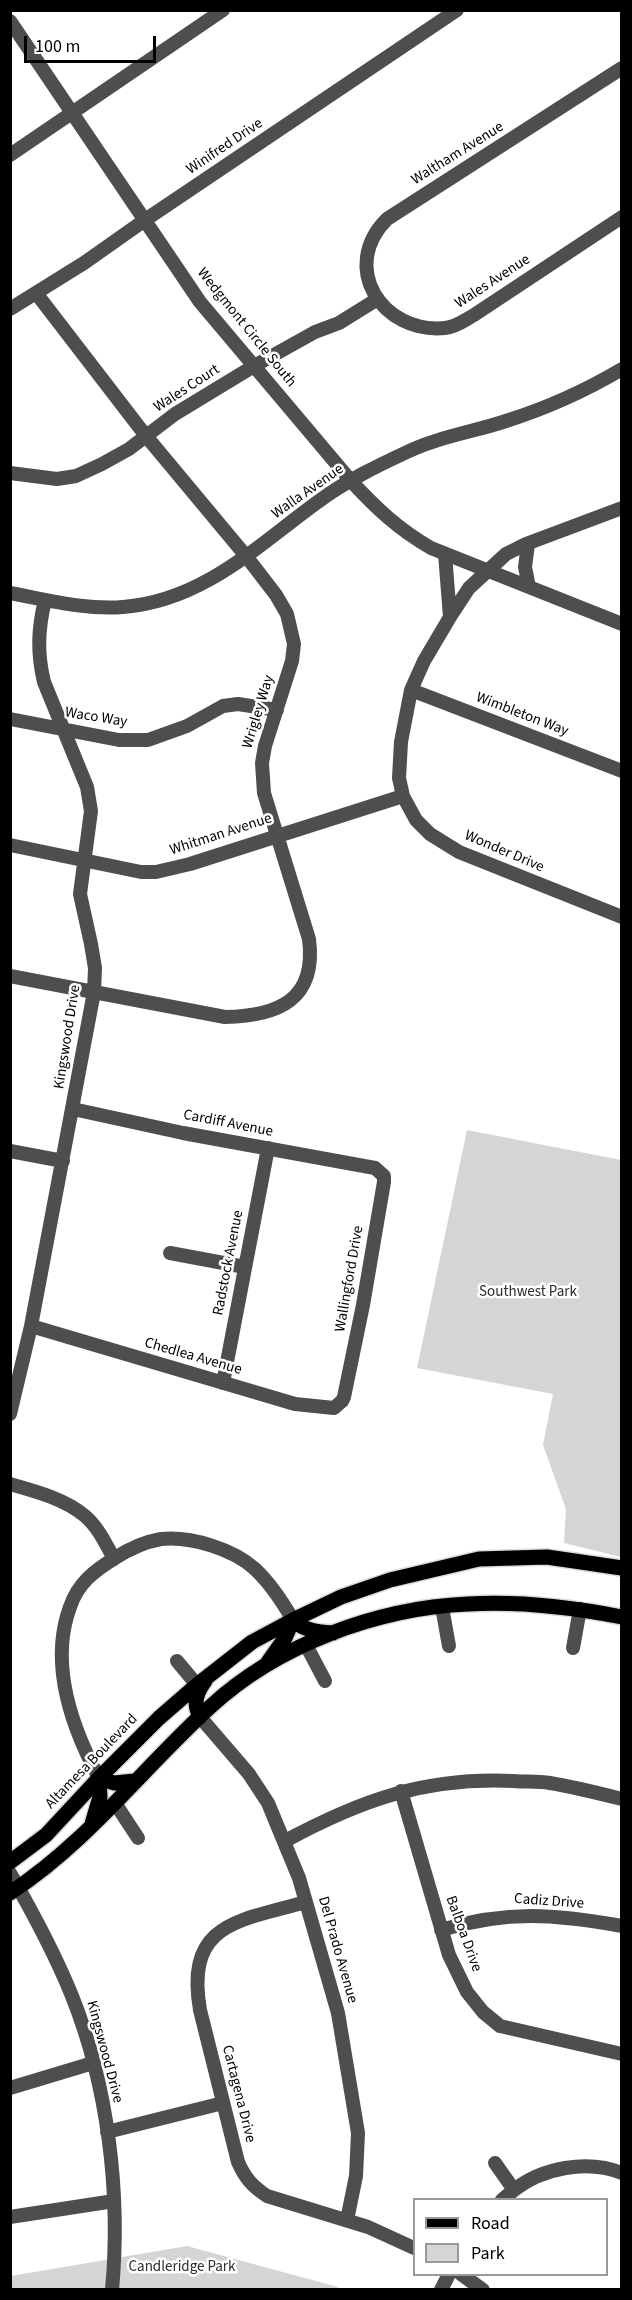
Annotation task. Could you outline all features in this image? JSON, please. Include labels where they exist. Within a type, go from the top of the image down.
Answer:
[{"type":"main road","name":"Altamesa Boulevard","points":[[10,1862],[46,1835],[99,1778],[197,1685],[252,1642],[293,1620],[341,1597],[390,1580],[479,1559],[547,1557],[621,1568]]},
{"type":"main road","points":[[15,1891],[64,1852],[92,1826],[135,1781],[224,1696],[265,1667],[306,1645],[388,1616],[442,1607],[493,1604],[580,1609],[621,1617]]},
{"type":"main road","points":[[265,1667],[285,1638],[293,1620],[298,1625],[315,1632],[336,1633]]},
{"type":"main road","points":[[200,1717],[195,1708],[199,1689],[212,1673]]},
{"type":"main road","points":[[166,1712],[188,1710],[200,1717]]},
{"type":"main road","points":[[92,1826],[100,1797],[99,1778],[114,1783],[135,1781]]},
{"type":"street","points":[[10,155],[224,10]]},
{"type":"street","name":"Winifred Drive","points":[[10,309],[84,263],[457,10]]},
{"type":"street","name":"Wedgmont Circle South","points":[[10,21],[200,302],[376,508],[405,533],[445,554],[621,624]]},
{"type":"street","name":"Waltham Avenue","points":[[376,300],[366,271],[367,254],[370,242],[387,219],[621,68]]},
{"type":"street","name":"Wales Avenue","points":[[376,300],[412,325],[445,328],[456,325],[621,217]]},
{"type":"street","name":"Wrigley Way","points":[[10,976],[225,1017],[247,1017],[279,1009],[290,1001],[300,989],[310,968],[311,955],[309,939],[276,835],[261,778],[265,746],[292,661],[294,644],[287,614],[276,595],[246,556],[146,436],[36,293]]},
{"type":"street","name":"Wales Court","points":[[10,473],[57,479],[76,476],[102,464],[175,414],[254,366],[315,332],[339,323],[376,300]]},
{"type":"street","name":"Walla Avenue","points":[[10,593],[84,607],[124,607],[183,594],[211,580],[246,556],[320,500],[409,451],[446,438],[506,422],[568,398],[621,369]]},
{"type":"street","points":[[488,570],[506,554],[528,543],[621,508]]},
{"type":"street","points":[[528,543],[525,567],[529,587]]},
{"type":"street","points":[[445,554],[450,617]]},
{"type":"street","name":"Wonder Drive","points":[[488,570],[469,588],[450,617],[424,661],[411,690],[399,763],[399,778],[403,796],[416,820],[430,834],[459,852],[621,917]]},
{"type":"street","name":"Kingswood Drive","points":[[10,1414],[31,1326],[94,992],[95,968],[92,944],[80,894],[91,826],[91,811],[87,787],[62,730],[44,682],[40,664],[38,645],[45,600]]},
{"type":"street","name":"Wimbleton Way","points":[[411,690],[621,771]]},
{"type":"street","name":"Waco Way","points":[[10,719],[119,740],[148,740],[188,726],[223,706],[238,704],[278,710]]},
{"type":"street","name":"Whitman Avenue","points":[[10,845],[141,872],[156,872],[190,864],[403,796]]},
{"type":"street","name":"Cardiff Avenue","points":[[73,1109],[377,1170]]},
{"type":"street","name":"Radstock Avenue","points":[[223,1383],[268,1148]]},
{"type":"street","points":[[10,1151],[63,1161]]},
{"type":"street","name":"Wallingford Drive","points":[[344,1397],[363,1305],[384,1182],[384,1176],[377,1170]]},
{"type":"street","points":[[170,1253],[245,1267]]},
{"type":"street","name":"Chedlea Avenue","points":[[31,1326],[295,1404],[334,1408],[344,1397]]},
{"type":"street","points":[[10,1484],[59,1501],[85,1515],[99,1532],[114,1559]]},
{"type":"street","points":[[99,1778],[85,1752],[67,1702],[63,1666],[63,1646],[69,1609],[80,1586],[94,1571],[145,1543],[161,1539],[193,1541],[238,1557],[254,1568],[277,1593],[293,1620]]},
{"type":"street","points":[[442,1607],[449,1646]]},
{"type":"street","points":[[573,1648],[580,1609]]},
{"type":"street","points":[[306,1645],[324,1681]]},
{"type":"street","points":[[177,1661],[197,1685]]},
{"type":"street","name":"Del Prado Avenue","points":[[200,1717],[249,1774],[268,1803],[285,1841],[306,1902],[338,2013],[358,2133],[356,2176],[347,2220]]},
{"type":"street","points":[[285,1841],[359,1804],[401,1791],[454,1781],[479,1779],[547,1783],[621,1799]]},
{"type":"street","name":"Balboa Drive","points":[[401,1791],[449,1955],[467,1992],[492,2022],[500,2026],[621,2054]]},
{"type":"street","points":[[115,1803],[138,1838]]},
{"type":"street","name":"Kingswood Drive","points":[[10,1873],[15,1891],[34,1915],[72,1997],[100,2086],[114,2201],[112,2289]]},
{"type":"street","name":"Cartagena Drive","points":[[306,1902],[240,1921],[224,1928],[213,1936],[201,1957],[196,1986],[238,2162],[244,2177],[253,2187],[280,2201],[368,2227],[413,2248]]},
{"type":"street","name":"Cadiz Drive","points":[[441,1930],[464,1923],[522,1914],[621,1926]]},
{"type":"street","points":[[10,2088],[93,2063]]},
{"type":"street","points":[[107,2132],[223,2103]]},
{"type":"street","points":[[495,2163],[514,2190]]},
{"type":"street","points":[[503,2198],[544,2172],[568,2168],[595,2168],[621,2173]]},
{"type":"street","points":[[10,2217],[114,2201]]},
{"type":"street","points":[[463,2276],[483,2289]]},
{"type":"green space","name":"Southwest Park","points":[[467,1130],[621,1160],[621,1557],[564,1543],[566,1509],[543,1445],[553,1394],[417,1368]]},
{"type":"green space","name":"Candleridge Park","points":[[187,2246],[338,2287],[337,2290],[11,2290],[11,2276]]}]
